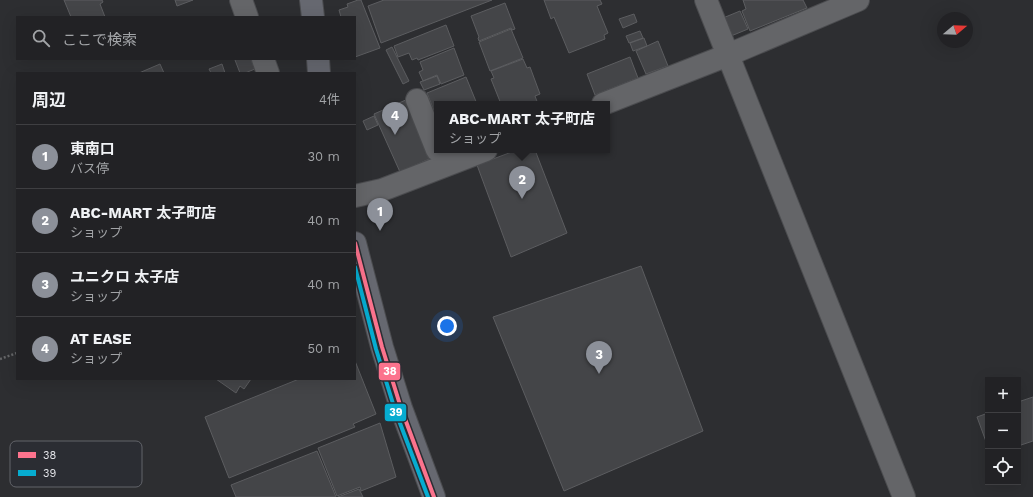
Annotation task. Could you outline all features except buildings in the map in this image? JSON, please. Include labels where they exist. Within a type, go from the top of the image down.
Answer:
[{"type":"highway","points":[[311,0],[313,16]]},
{"type":"highway","points":[[318,60],[319,72]]},
{"type":"highway","points":[[356,248],[382,347],[401,408],[434,497]]},
{"type":"street","points":[[241,0],[247,16]]},
{"type":"street","points":[[706,0],[904,497]]},
{"type":"street","points":[[610,101],[728,55],[858,0]]},
{"type":"street","points":[[263,60],[268,72]]},
{"type":"street","points":[[417,100],[434,142]]},
{"type":"street","points":[[356,196],[382,190],[439,155],[458,153]]},
{"type":"path","points":[[0,358],[16,353]]},
{"type":"transit line","name":"38","points":[[356,247],[382,347],[401,408],[434,497]]},
{"type":"transit line","name":"39","points":[[356,271],[376,349],[395,410],[428,497]]},
{"type":"place","name":"AT EASE","points":[[395,135]]},
{"type":"place","name":"ABC-MART 太子町店","points":[[522,199]]},
{"type":"place","name":"東南口","points":[[380,231]]},
{"type":"place","name":"ユニクロ 太子店","points":[[599,374]]}]
